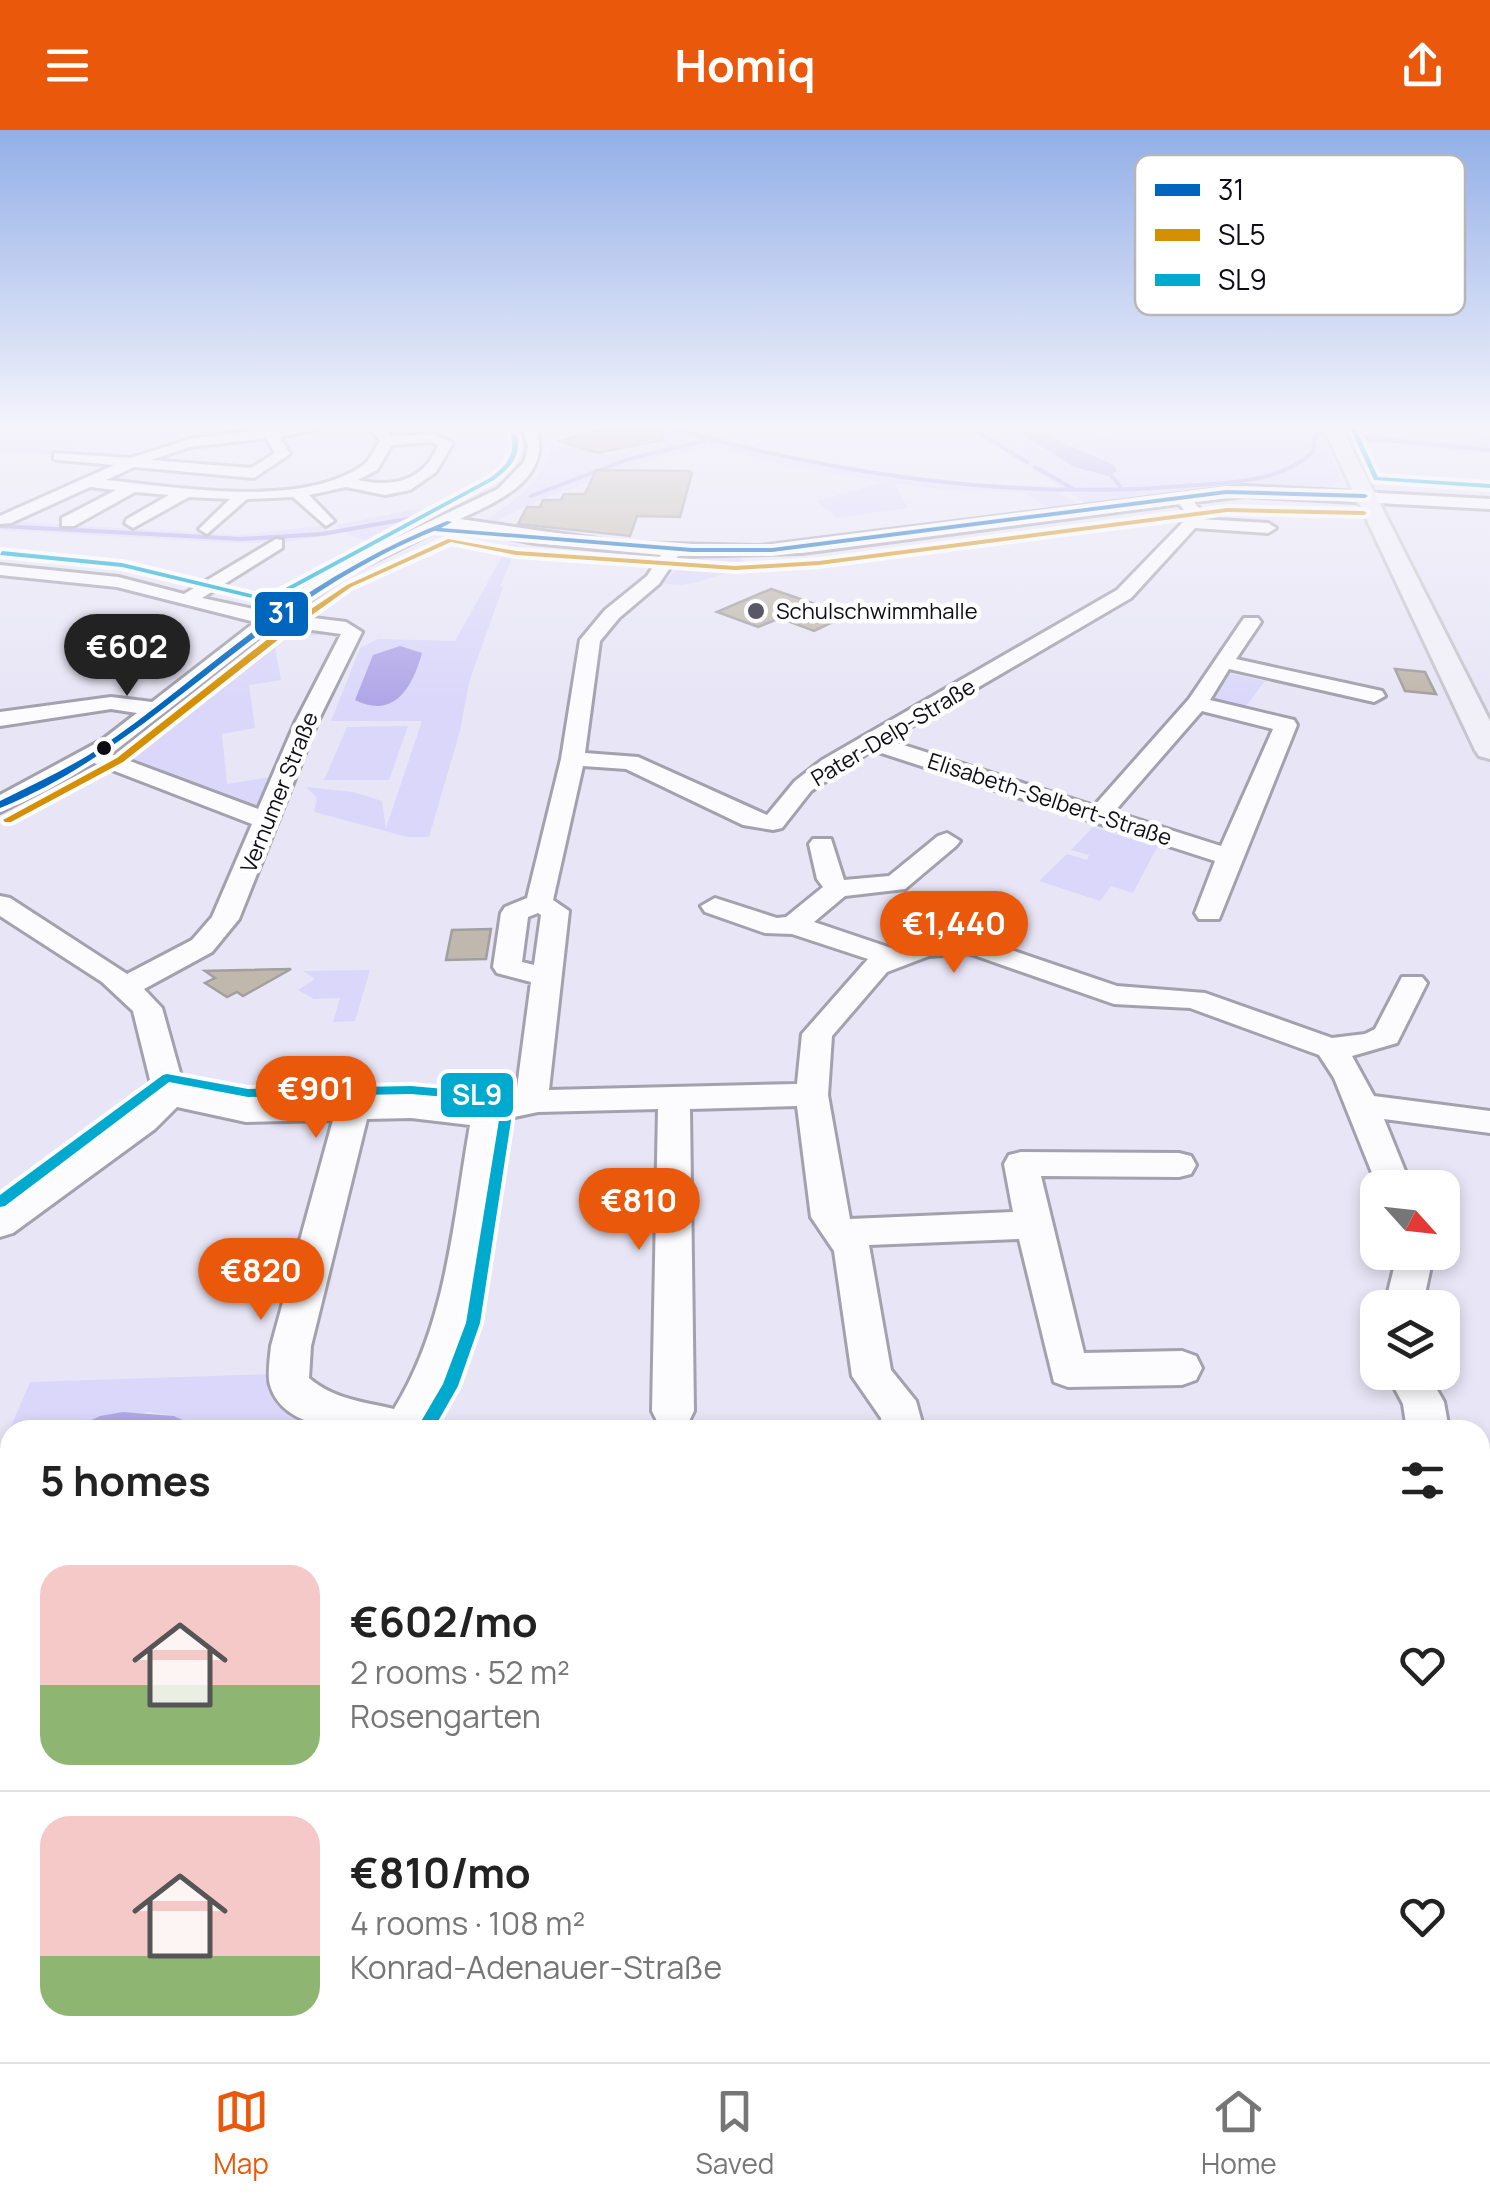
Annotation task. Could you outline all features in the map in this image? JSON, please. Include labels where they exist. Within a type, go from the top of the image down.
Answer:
[{"type":"main road","points":[[1376,519],[1488,744]]},
{"type":"street","points":[[68,522],[73,519]]},
{"type":"street","points":[[133,523],[140,519]]},
{"type":"street","points":[[207,529],[217,519]]},
{"type":"street","points":[[0,805],[93,755],[270,619],[319,588],[428,536],[454,519]]},
{"type":"street","points":[[442,525],[516,536],[674,549],[802,548],[1016,519]]},
{"type":"street","points":[[1192,519],[1191,523],[1268,528]]},
{"type":"street","name":"Pater-Delp-Straße","points":[[573,759],[630,762],[768,824],[780,818],[811,778],[1124,594],[1191,523]]},
{"type":"street","points":[[187,600],[276,544]]},
{"type":"street","points":[[539,903],[573,759],[590,640],[612,614],[653,580],[674,549]]},
{"type":"street","points":[[0,570],[118,582],[270,619]]},
{"type":"street","name":"Vernumer Straße","points":[[126,987],[182,958],[218,932],[313,708],[352,632],[346,628],[270,619]]},
{"type":"street","points":[[1098,816],[1197,704],[1251,622]]},
{"type":"street","points":[[1209,913],[1286,725],[1224,662]]},
{"type":"street","points":[[1197,704],[1260,695],[1374,696]]},
{"type":"street","points":[[0,719],[111,703],[156,709]]},
{"type":"street","name":"Elisabeth-Selbert-Straße","points":[[870,742],[1229,858]]},
{"type":"street","points":[[93,755],[268,821]]},
{"type":"street","points":[[794,926],[837,890],[896,883],[947,841]]},
{"type":"street","points":[[822,844],[830,879],[837,890]]},
{"type":"street","points":[[531,1102],[556,911],[539,903],[515,913],[508,968],[546,977]]},
{"type":"street","points":[[0,904],[76,950],[147,1008],[170,1095]]},
{"type":"street","points":[[715,906],[776,927],[794,926],[892,958]]},
{"type":"street","points":[[902,1420],[901,1413],[872,1376],[852,1248],[829,1217],[812,1095],[817,1034],[876,966],[924,948],[970,944],[1114,995],[1194,999],[1330,1048],[1378,1044],[1389,1037],[1412,984]]},
{"type":"street","points":[[1330,1048],[1350,1076],[1388,1170]]},
{"type":"street","points":[[170,1095],[246,1111],[434,1107],[482,1113],[531,1102],[812,1095]]},
{"type":"street","points":[[0,1224],[143,1121],[170,1095]]},
{"type":"street","points":[[673,1411],[674,1096]]},
{"type":"street","points":[[1361,1105],[1490,1122]]},
{"type":"street","points":[[353,1108],[291,1346],[289,1383],[310,1402],[371,1420]]},
{"type":"street","points":[[410,1420],[448,1350],[456,1319],[482,1113]]},
{"type":"street","points":[[1180,1165],[1021,1164],[1068,1370],[1182,1368]]},
{"type":"street","points":[[842,1233],[1034,1225]]},
{"type":"street","points":[[1416,1390],[1426,1420]]},
{"type":"shaded area","points":[[365,519],[435,519],[406,533],[377,540],[349,535],[336,525]]},
{"type":"shaded area","points":[[486,519],[499,519],[485,526],[480,523]]},
{"type":"shaded area","points":[[0,521],[238,535],[321,526],[334,534],[284,542],[236,543],[0,530]]},
{"type":"shaded area","points":[[509,544],[518,545],[500,586],[503,587],[469,682],[460,731],[429,837],[408,837],[314,812],[317,798],[306,787],[353,792],[382,801],[386,828],[422,721],[331,721],[360,648],[378,639],[455,641]]},
{"type":"shaded area","points":[[689,557],[740,558],[753,570],[686,584],[663,583]]},
{"type":"shaded area","points":[[293,626],[342,632],[274,641],[281,680],[249,685],[255,728],[222,734],[227,784],[271,777],[261,806],[250,808],[122,756],[121,747],[230,658],[275,631]]},
{"type":"shaded area","points":[[400,646],[422,653],[407,688],[391,703],[381,706],[355,700],[373,655]]},
{"type":"shaded area","points":[[1228,673],[1265,681],[1243,710],[1206,701]]},
{"type":"shaded area","points":[[408,726],[389,780],[324,780],[347,727]]},
{"type":"shaded area","points":[[1093,827],[1141,842],[1148,836],[1161,840],[1133,893],[1111,886],[1100,901],[1039,881],[1067,854],[1087,860],[1089,855],[1071,850]]},
{"type":"shaded area","points":[[370,970],[355,1021],[333,1022],[340,998],[314,999],[298,990],[315,979],[303,971]]},
{"type":"shaded area","points":[[273,1374],[345,1420],[183,1420],[150,1412],[91,1420],[14,1420],[30,1382]]},
{"type":"shaded area","points":[[123,1412],[183,1420],[91,1420]]},
{"type":"building","points":[[521,519],[636,519],[630,536],[518,524]]},
{"type":"building","points":[[771,589],[848,615],[814,631],[780,618],[758,627],[717,612]]},
{"type":"building","points":[[1395,669],[1425,672],[1436,694],[1405,691]]},
{"type":"building","points":[[491,929],[486,959],[446,960],[452,930]]},
{"type":"building","points":[[291,969],[243,996],[237,992],[227,997],[205,983],[215,978],[205,971]]},
{"type":"waterway","points":[[0,526],[242,539],[322,534],[406,519]]},
{"type":"transit line","name":"SL9","points":[[2,553],[122,565],[268,600],[418,519]]},
{"type":"transit line","name":"31","points":[[435,529],[692,550],[772,550],[1013,519]]},
{"type":"transit line","name":"SL5","points":[[8,820],[120,760],[281,633],[349,586],[450,540],[516,553],[735,568],[819,563],[1156,519]]},
{"type":"transit line","name":"31","points":[[0,805],[100,751],[314,591],[401,542],[449,522]]},
{"type":"transit line","name":"SL9","points":[[0,1202],[167,1078],[248,1093],[411,1090],[497,1097],[506,1114],[473,1323],[450,1386],[430,1420]]},
{"type":"place","name":"Schulschwimmhalle","points":[[756,611]]}]
